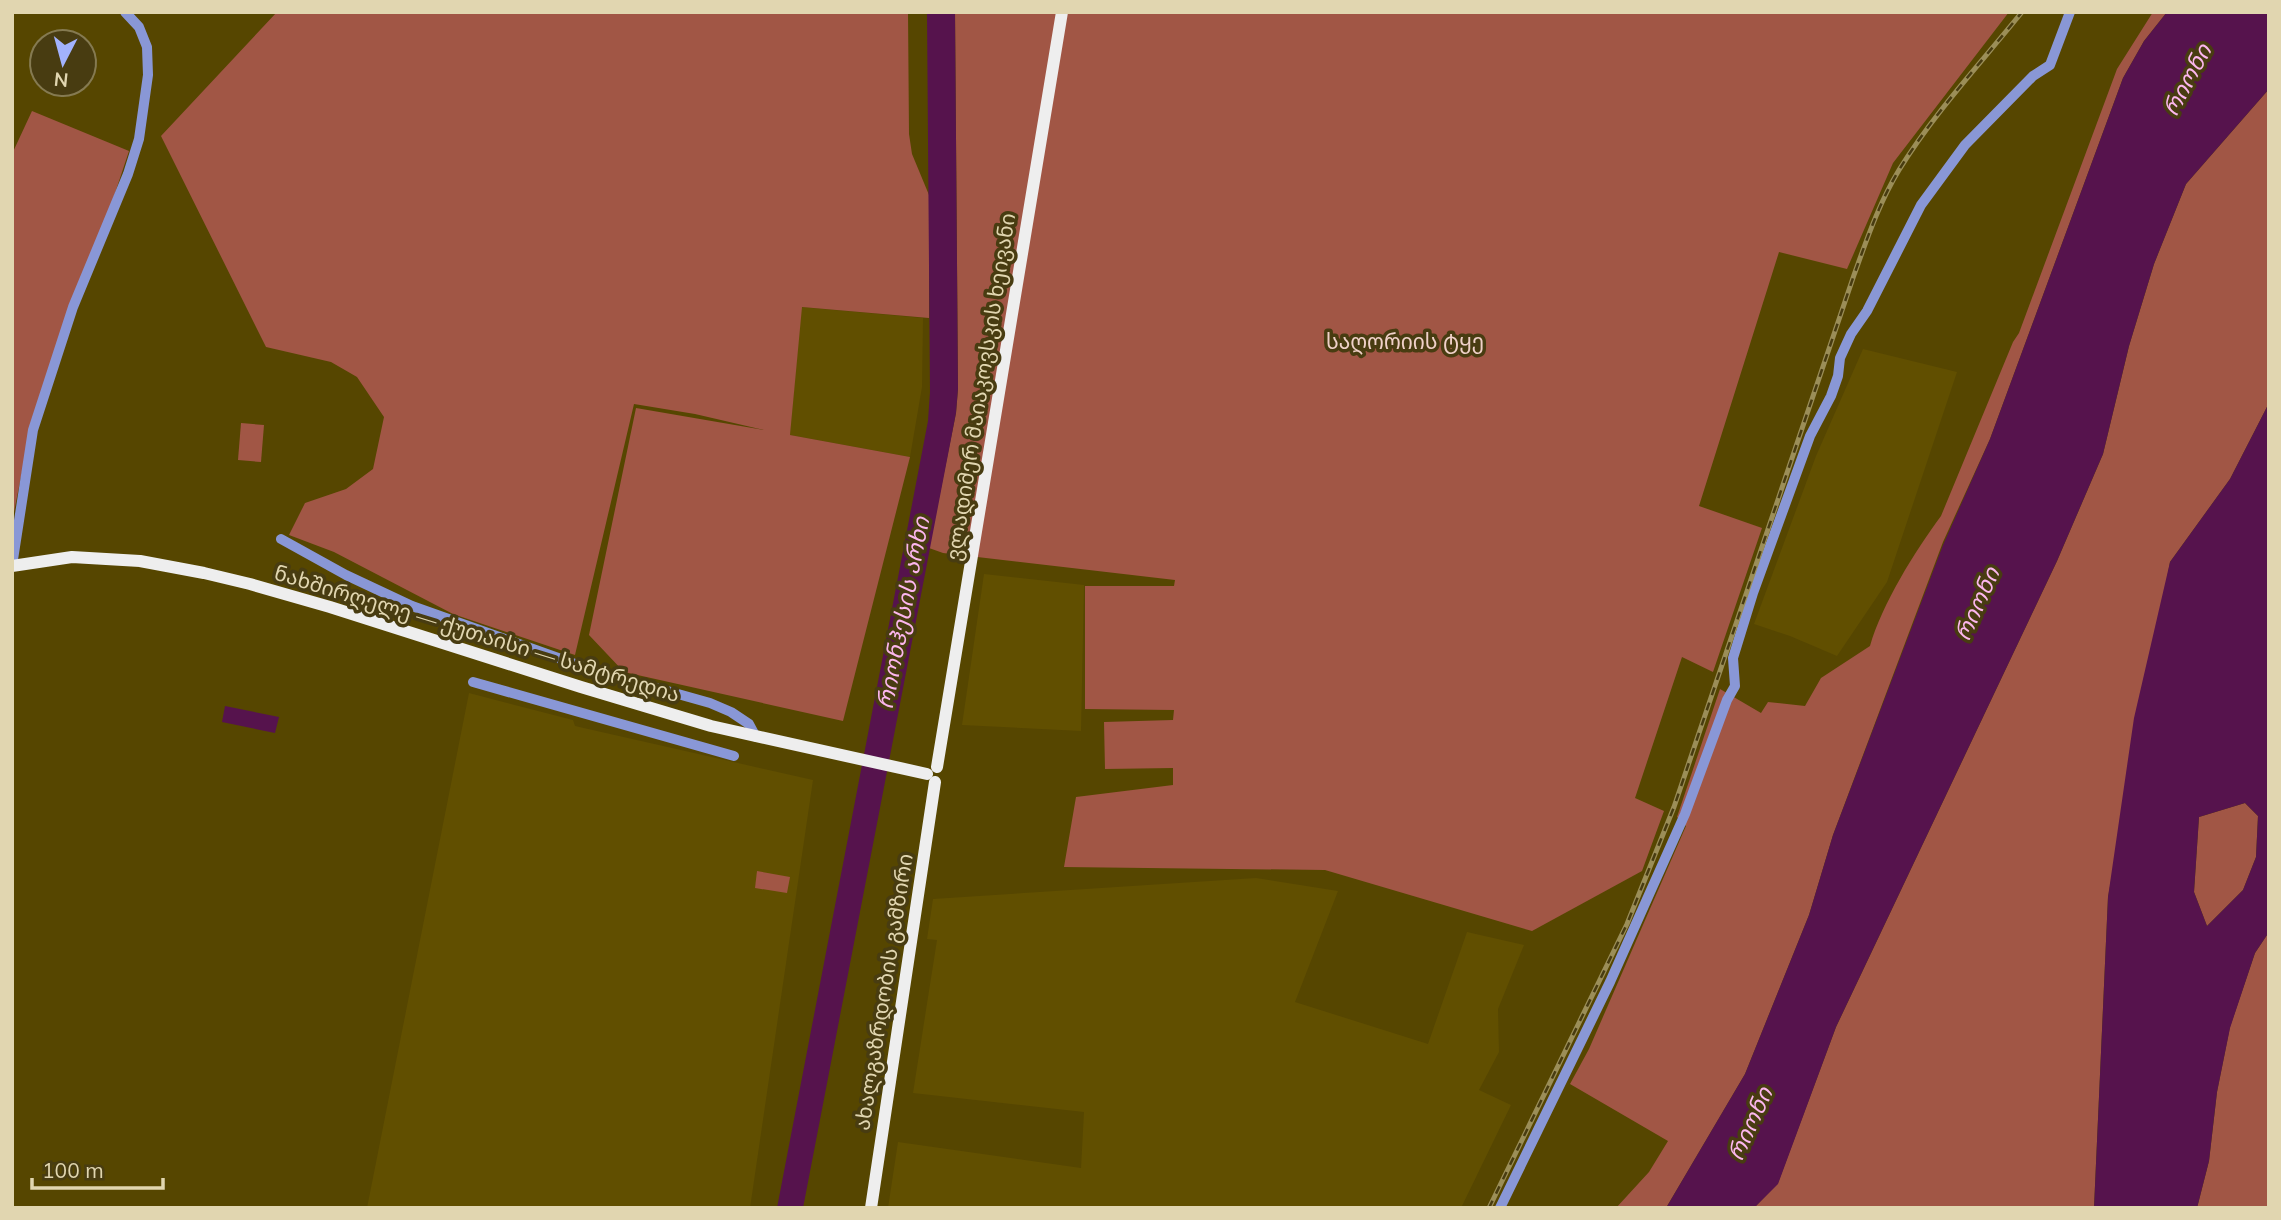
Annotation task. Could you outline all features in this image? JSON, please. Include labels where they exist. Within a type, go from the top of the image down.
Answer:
[{"type":"main road","name":"ვლადიმერ მაიაკოვსკის ხეივანი","points":[[933,774],[1062,12]]},
{"type":"main road","name":"ნახშირღელე — ქუთაისი — სამტრედია","points":[[12,566],[72,557],[140,561],[204,573],[330,607],[711,726],[933,774]]},
{"type":"main road","name":"ახალგაზრდობის გამზირი","points":[[871,1208],[933,774]]},
{"type":"street","points":[[12,566],[33,430],[73,307],[128,174],[139,139],[148,75],[147,47],[139,27],[125,12]]},
{"type":"street","points":[[1500,1208],[1610,982],[1685,814],[1727,700],[1735,686],[1733,658],[1753,593],[1807,445],[1831,396],[1845,346],[1867,312],[1921,205],[1965,145],[2033,76],[2050,65],[2070,12]]},
{"type":"street","points":[[281,540],[411,606],[589,669],[710,702],[749,724],[756,737]]},
{"type":"street","points":[[473,682],[734,756]]},
{"type":"shaded area","points":[[801,307],[923,318],[922,387],[910,457],[790,435]]},
{"type":"shaded area","points":[[1863,349],[1957,372],[1887,582],[1837,656],[1754,624],[1816,456]]},
{"type":"shaded area","points":[[984,574],[1084,585],[1081,731],[962,725]]},
{"type":"shaded area","points":[[469,693],[573,720],[575,726],[813,780],[750,1208],[367,1208]]},
{"type":"shaded area","points":[[1256,878],[1338,891],[1295,1002],[1428,1044],[1467,932],[1524,945],[1498,1009],[1499,1052],[1479,1090],[1511,1105],[1461,1208],[888,1208],[898,1142],[1081,1168],[1084,1112],[913,1093],[937,940],[927,939],[933,899]]},
{"type":"green space","points":[[277,12],[908,12],[909,134],[912,154],[929,195],[929,318],[802,307],[790,435],[910,457],[843,721],[624,672],[589,635],[636,408],[764,430],[695,414],[634,404],[575,655],[453,614],[334,552],[289,535],[305,503],[346,489],[373,469],[384,417],[357,377],[331,362],[266,347],[161,136]]},
{"type":"green space","name":"საღორიის ტყე","points":[[955,12],[2009,12],[1893,163],[1847,269],[1779,252],[1699,506],[1762,528],[1713,672],[1682,657],[1635,798],[1664,811],[1642,871],[1532,931],[1325,870],[1064,867],[1076,797],[1173,785],[1173,768],[1105,769],[1104,722],[1173,720],[1174,710],[1085,709],[1085,586],[1174,586],[1175,580],[943,553],[929,548],[956,413],[958,389]]},
{"type":"green space","points":[[2153,12],[2167,12],[2144,41],[2123,78],[1990,439],[1943,542],[1833,835],[1809,915],[1745,1074],[1666,1208],[1616,1208],[1649,1172],[1668,1141],[1570,1084],[1589,1049],[1686,826],[1677,817],[1720,689],[1761,713],[1768,702],[1805,706],[1821,678],[1870,646],[1882,613],[1900,578],[1941,516],[2019,333],[2117,69]]},
{"type":"green space","points":[[2269,89],[2269,403],[2230,479],[2170,562],[2108,897],[2094,1208],[1754,1208],[1778,1183],[1836,1027],[2057,561],[2103,454],[2129,346],[2154,264],[2186,184]]},
{"type":"green space","points":[[32,111],[129,151],[22,472],[12,522],[12,154]]},
{"type":"green space","points":[[241,423],[264,425],[261,462],[238,460]]},
{"type":"green space","points":[[2245,803],[2258,816],[2256,857],[2243,890],[2207,926],[2194,892],[2199,817]]},
{"type":"green space","points":[[757,871],[790,877],[787,893],[755,888]]},
{"type":"green space","points":[[2269,932],[2269,1208],[2197,1208],[2209,1161],[2217,1092],[2230,1027],[2255,953]]},
{"type":"water","name":"რიონჰესის არხი","points":[[927,12],[955,12],[956,413],[803,1208],[777,1208],[928,421]]},
{"type":"water","name":"რიონი","points":[[2167,12],[2269,12],[2269,89],[2186,184],[2154,264],[2129,346],[2103,454],[2057,561],[1836,1027],[1778,1184],[1754,1208],[1666,1208],[1745,1074],[1809,915],[1833,835],[1943,545],[1990,439],[2123,78],[2144,41]]},
{"type":"water","points":[[2269,403],[2269,932],[2255,953],[2230,1028],[2217,1092],[2209,1161],[2197,1208],[2094,1208],[2108,897],[2134,718],[2170,562],[2230,479]],"holes":[[[2245,803],[2258,816],[2256,857],[2243,890],[2207,926],[2194,892],[2199,817]]]},
{"type":"water","points":[[225,706],[279,717],[275,733],[222,722]]},
{"type":"railway","points":[[1489,1208],[1627,924],[1674,807],[1879,208],[1899,170],[1927,129],[2022,12]]}]
